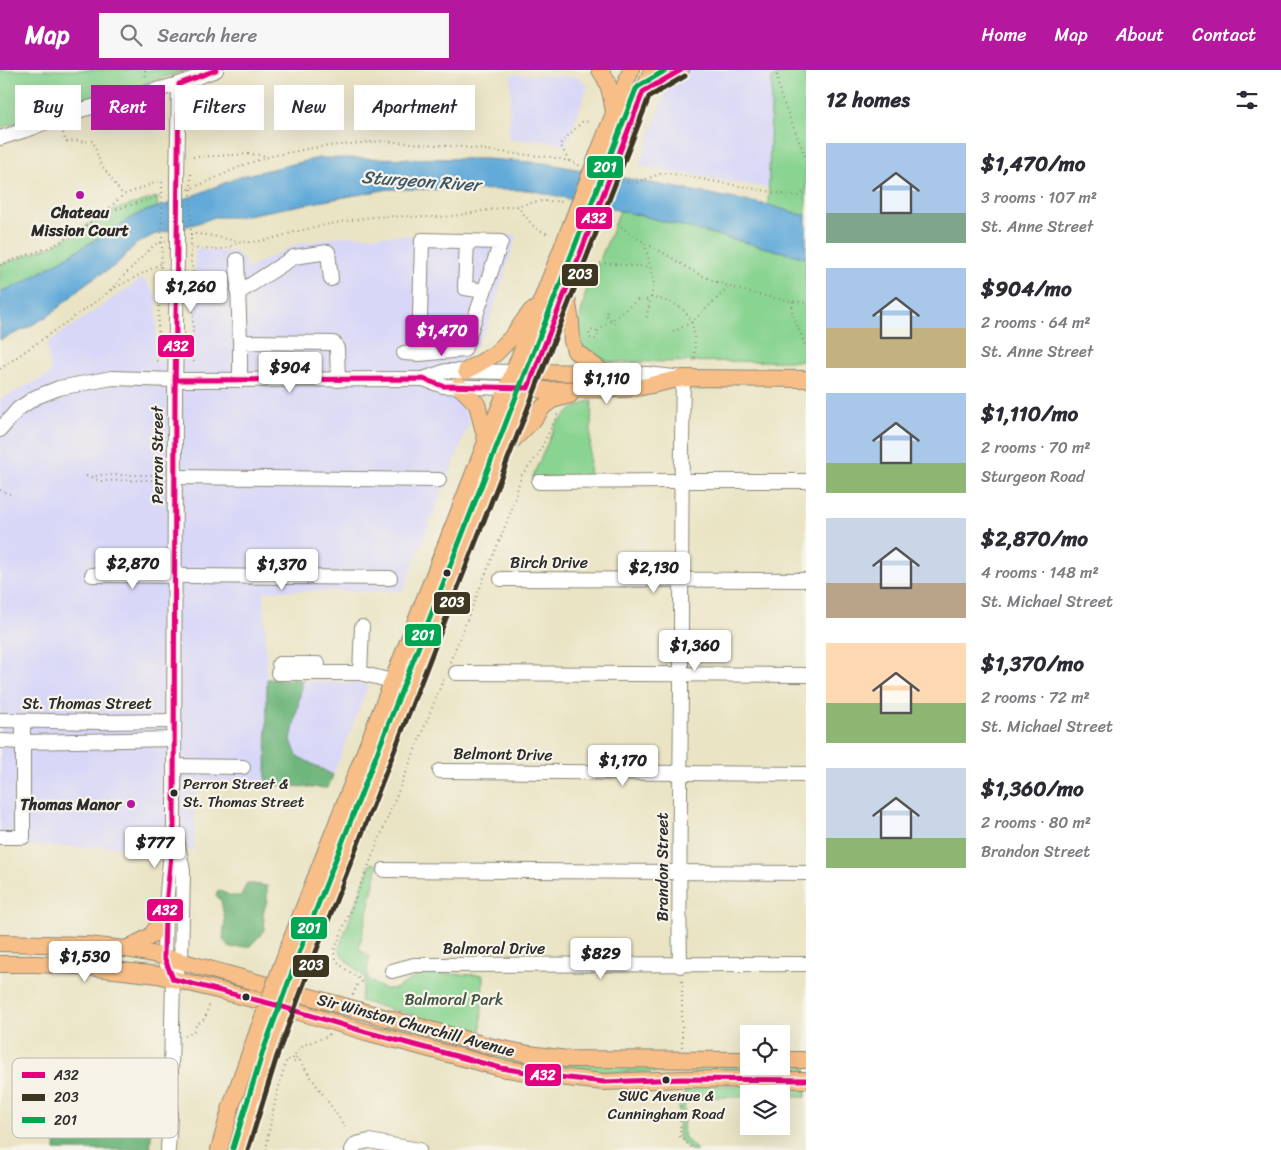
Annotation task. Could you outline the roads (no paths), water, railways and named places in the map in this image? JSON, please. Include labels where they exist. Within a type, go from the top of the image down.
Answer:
[{"type":"main road","points":[[600,70],[610,86],[614,112]]},
{"type":"main road","points":[[219,1150],[232,1103],[254,1038],[288,948],[631,70]]},
{"type":"main road","points":[[240,1150],[272,1046],[305,959],[652,70]]},
{"type":"main road","points":[[643,92],[681,70]]},
{"type":"main road","points":[[566,290],[572,341],[575,351],[604,373]]},
{"type":"main road","points":[[466,371],[495,354],[511,338],[542,298]]},
{"type":"main road","points":[[514,372],[604,373]]},
{"type":"main road","points":[[508,388],[600,390],[642,387],[683,378],[806,379]]},
{"type":"main road","points":[[459,386],[477,404],[486,440]]},
{"type":"main road","points":[[504,450],[552,400],[600,390]]},
{"type":"main road","points":[[126,949],[151,936],[165,915]]},
{"type":"main road","name":"Sir Winston Churchill Avenue","points":[[0,943],[87,945],[126,949],[181,961],[489,1046],[529,1054],[567,1059],[740,1060]]},
{"type":"main road","name":"Sir Winston Churchill Avenue","points":[[0,964],[79,966],[147,973],[276,1005],[366,1032],[501,1068],[550,1076],[604,1082],[682,1079],[806,1080]]},
{"type":"main road","points":[[790,1060],[806,1060]]},
{"type":"street","points":[[0,138],[32,128],[62,115],[179,84],[216,70]]},
{"type":"street","name":"Perron Street","points":[[173,979],[164,957],[165,915],[174,826],[175,380],[172,243],[184,175],[179,84]]},
{"type":"street","points":[[404,353],[419,354],[464,350],[501,242],[422,240],[419,354]]},
{"type":"street","points":[[467,241],[465,288],[484,291]]},
{"type":"street","points":[[238,293],[294,256],[328,252],[331,279]]},
{"type":"street","points":[[237,260],[240,380]]},
{"type":"street","points":[[240,342],[333,343],[336,349],[338,380]]},
{"type":"street","points":[[0,430],[18,408],[36,397],[59,388],[112,378],[175,380],[423,379],[446,371],[514,372]]},
{"type":"street","points":[[604,373],[646,374],[683,378]]},
{"type":"street","name":"Brandon Street","points":[[681,971],[679,872],[683,378]]},
{"type":"street","points":[[423,379],[443,386],[508,388]]},
{"type":"street","points":[[175,477],[439,480]]},
{"type":"street","points":[[539,482],[806,481]]},
{"type":"street","points":[[92,575],[390,578]]},
{"type":"street","name":"Birch Drive","points":[[501,579],[806,580]]},
{"type":"street","points":[[360,673],[362,627]]},
{"type":"street","points":[[297,668],[322,664]]},
{"type":"street","points":[[279,668],[360,673],[392,681]]},
{"type":"street","points":[[450,671],[806,675]]},
{"type":"street","name":"St. Thomas Street","points":[[0,720],[174,721]]},
{"type":"street","points":[[0,836],[23,837],[24,721]]},
{"type":"street","points":[[0,741],[174,739]]},
{"type":"street","points":[[174,766],[243,767]]},
{"type":"street","name":"Belmont Drive","points":[[440,771],[806,774]]},
{"type":"street","name":"Perron Street","points":[[173,979],[181,961],[182,871],[174,826]]},
{"type":"street","points":[[384,870],[806,873]]},
{"type":"street","name":"Balmoral Drive","points":[[392,971],[414,965],[681,971],[806,964]]},
{"type":"street","points":[[171,1058],[173,979]]},
{"type":"street","points":[[352,1150],[356,1144],[369,1141],[419,1150]]},
{"type":"water","name":"Sturgeon River","points":[[319,158],[486,159],[544,163],[768,205],[806,216],[806,258],[643,216],[530,190],[389,189],[236,217],[215,217],[153,235],[136,244],[116,265],[89,281],[51,314],[25,329],[0,340],[0,292],[21,284],[140,213],[190,197],[242,176]]},
{"type":"place","name":"Chateau Mission Court","points":[[80,195]]},
{"type":"place","name":"Perron Street & St. Thomas Street","points":[[174,793]]},
{"type":"place","name":"Thomas Manor","points":[[131,804]]},
{"type":"place","name":"SWC Avenue & Cunningham Road","points":[[666,1080]]},
{"type":"park label","name":"Balmoral Park","points":[[454,999]]}]
